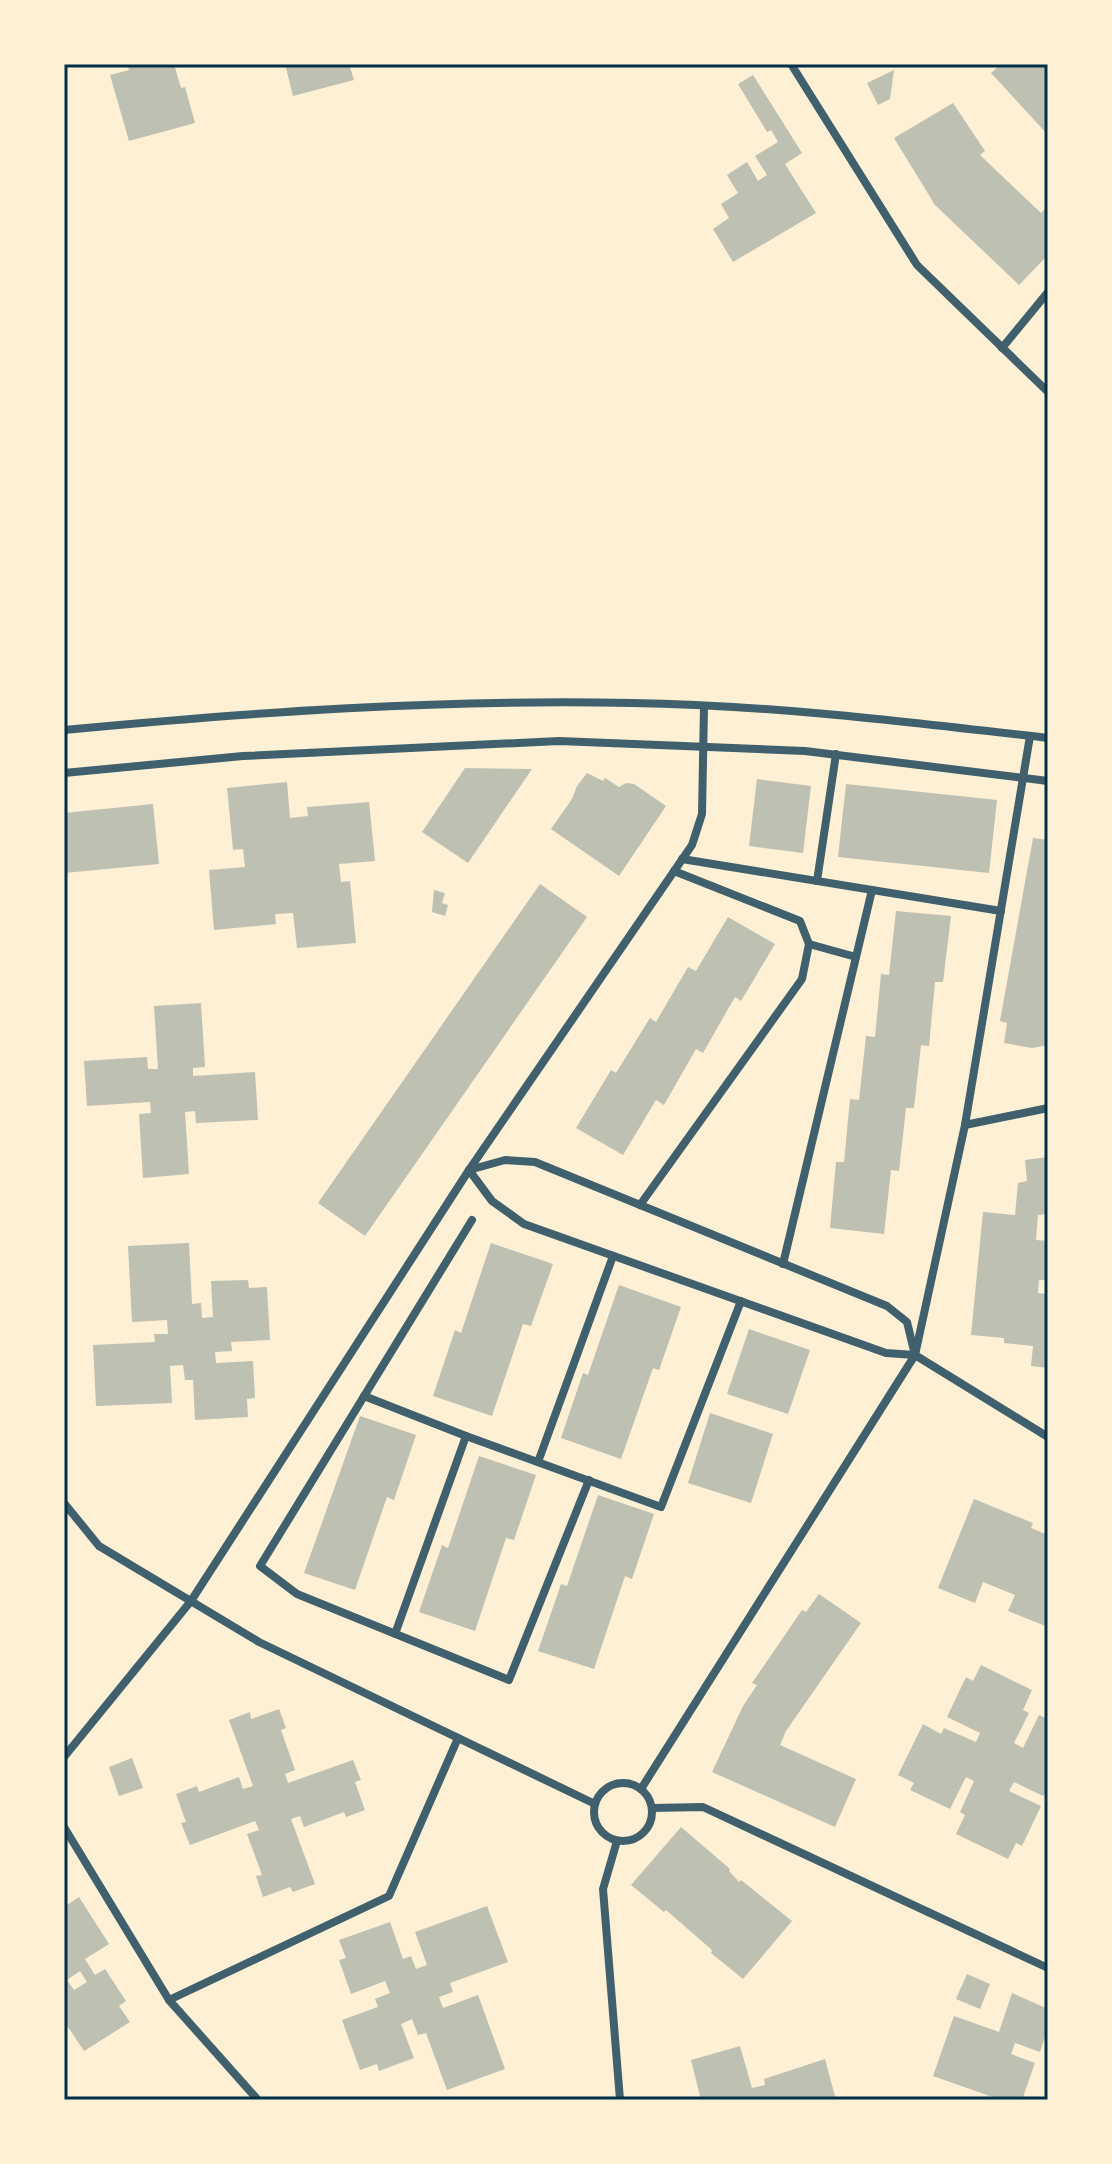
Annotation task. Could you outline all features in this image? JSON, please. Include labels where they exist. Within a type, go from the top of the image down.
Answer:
[{"type":"street","points":[[791,64],[917,265],[1048,392]]},
{"type":"street","points":[[1002,348],[1048,292]]},
{"type":"street","points":[[64,730],[255,712],[495,702],[634,703],[833,715],[1048,738]]},
{"type":"street","points":[[64,1757],[191,1601],[469,1170],[692,845],[702,814],[704,707]]},
{"type":"street","points":[[641,1789],[915,1355],[965,1125],[1030,736]]},
{"type":"street","points":[[64,773],[243,756],[559,741],[836,754],[1048,781]]},
{"type":"street","points":[[817,881],[836,754]]},
{"type":"street","points":[[682,859],[1001,911]]},
{"type":"street","points":[[640,1205],[802,979],[809,944],[800,921],[674,871]]},
{"type":"street","points":[[783,1264],[872,890]]},
{"type":"street","points":[[809,944],[856,957]]},
{"type":"street","points":[[965,1125],[1048,1108]]},
{"type":"street","points":[[469,1170],[505,1160],[535,1162],[887,1306],[907,1322],[915,1355]]},
{"type":"street","points":[[469,1170],[492,1201],[524,1224],[886,1353],[915,1355],[1048,1437]]},
{"type":"street","points":[[472,1220],[260,1566],[297,1594],[509,1680],[589,1480]]},
{"type":"street","points":[[538,1462],[613,1256]]},
{"type":"street","points":[[364,1396],[661,1507],[741,1301]]},
{"type":"street","points":[[395,1634],[466,1436]]},
{"type":"street","points":[[64,1503],[99,1546],[259,1642],[595,1804]]},
{"type":"street","points":[[169,2000],[389,1896],[458,1738]]},
{"type":"street","points":[[624,1783],[641,1789],[652,1808],[649,1827],[635,1839],[617,1841],[603,1834],[595,1820],[595,1804],[606,1789],[624,1783]]},
{"type":"street","points":[[652,1808],[703,1807],[1048,1968]]},
{"type":"street","points":[[64,1827],[169,2000],[258,2100]]},
{"type":"street","points":[[617,1841],[603,1889],[620,2100]]},
{"type":"building","points":[[127,64],[174,64],[181,88],[185,87],[195,123],[129,141],[110,75],[129,70]]},
{"type":"building","points":[[285,64],[349,64],[354,80],[293,96]]},
{"type":"building","points":[[1001,64],[1048,64],[1048,135],[991,73]]},
{"type":"building","points":[[894,70],[890,99],[878,105],[867,83]]},
{"type":"building","points":[[753,75],[802,153],[785,164],[816,213],[733,262],[713,229],[729,218],[721,204],[738,193],[727,175],[747,162],[758,181],[767,175],[755,156],[778,142],[771,130],[767,132],[738,84]]},
{"type":"building","points":[[953,103],[985,151],[980,155],[1041,213],[1048,206],[1048,255],[1019,285],[935,205],[894,138]]},
{"type":"building","points":[[465,768],[532,769],[468,863],[422,832]]},
{"type":"building","points":[[587,773],[603,781],[605,778],[619,787],[626,783],[634,784],[666,806],[619,876],[551,829]]},
{"type":"building","points":[[757,779],[811,786],[803,853],[749,846]]},
{"type":"building","points":[[287,782],[290,818],[308,816],[307,807],[369,802],[375,861],[339,864],[341,882],[350,881],[356,943],[297,948],[293,913],[275,914],[276,924],[214,930],[209,870],[245,867],[243,849],[233,850],[227,788]]},
{"type":"building","points":[[846,784],[997,800],[989,873],[838,857]]},
{"type":"building","points":[[153,804],[159,864],[64,873],[64,813]]},
{"type":"building","points":[[1033,838],[1048,840],[1048,1045],[1032,1048],[1004,1043],[1007,1023],[1000,1021]]},
{"type":"building","points":[[540,884],[587,917],[365,1236],[318,1203]]},
{"type":"building","points":[[434,890],[445,893],[442,903],[448,905],[445,916],[432,912]]},
{"type":"building","points":[[896,911],[951,916],[943,982],[935,982],[929,1046],[921,1045],[914,1108],[906,1108],[899,1171],[891,1170],[884,1234],[830,1228],[836,1162],[844,1162],[850,1099],[859,1100],[866,1036],[875,1037],[881,974],[889,975]]},
{"type":"building","points":[[728,917],[775,944],[741,1001],[735,997],[703,1053],[696,1049],[664,1105],[656,1100],[623,1155],[576,1128],[611,1070],[616,1073],[650,1018],[656,1022],[688,967],[696,971]]},
{"type":"building","points":[[201,1003],[205,1067],[193,1068],[193,1076],[255,1072],[258,1120],[196,1123],[195,1111],[185,1112],[189,1174],[143,1178],[139,1114],[151,1113],[150,1102],[87,1106],[84,1061],[147,1057],[148,1069],[158,1069],[154,1006]]},
{"type":"building","points":[[1048,1157],[1048,1214],[1038,1215],[1036,1240],[1048,1241],[1047,1280],[1039,1280],[1038,1293],[1046,1294],[1045,1305],[1048,1305],[1048,1368],[1031,1366],[1033,1346],[1004,1343],[1004,1338],[971,1335],[983,1212],[1015,1215],[1018,1183],[1027,1181],[1025,1160]]},
{"type":"building","points":[[189,1243],[192,1304],[201,1303],[202,1318],[213,1317],[211,1281],[248,1280],[249,1288],[267,1287],[270,1340],[231,1342],[232,1351],[215,1352],[216,1363],[253,1361],[255,1398],[247,1399],[248,1417],[195,1420],[193,1380],[185,1380],[183,1365],[170,1366],[172,1403],[96,1406],[93,1345],[155,1342],[154,1334],[168,1334],[167,1320],[132,1322],[128,1246]]},
{"type":"building","points":[[491,1243],[553,1264],[531,1326],[523,1324],[492,1416],[433,1396],[455,1330],[461,1333]]},
{"type":"building","points":[[619,1285],[681,1307],[659,1370],[653,1368],[621,1459],[561,1438],[583,1373],[588,1375]]},
{"type":"building","points":[[749,1329],[810,1350],[788,1414],[727,1394]]},
{"type":"building","points":[[710,1413],[773,1434],[751,1503],[688,1483]]},
{"type":"building","points":[[360,1416],[416,1435],[394,1500],[387,1497],[355,1590],[304,1573]]},
{"type":"building","points":[[479,1456],[536,1475],[514,1540],[506,1538],[475,1631],[419,1612],[442,1545],[448,1548]]},
{"type":"building","points":[[598,1495],[654,1514],[632,1579],[625,1576],[594,1669],[538,1651],[561,1584],[567,1586]]},
{"type":"building","points":[[974,1499],[1033,1523],[1031,1528],[1048,1535],[1048,1627],[1008,1611],[1015,1595],[983,1582],[975,1603],[938,1588]]},
{"type":"building","points":[[819,1594],[861,1623],[786,1731],[780,1745],[856,1779],[835,1827],[712,1772],[743,1706],[757,1685],[752,1683],[802,1610],[806,1612]]},
{"type":"building","points":[[981,1665],[1032,1690],[1023,1710],[1029,1713],[1014,1743],[1023,1748],[1039,1715],[1048,1719],[1048,1791],[1043,1796],[1014,1782],[1009,1791],[1041,1806],[1022,1846],[1016,1843],[1008,1859],[956,1834],[965,1815],[960,1812],[974,1781],[966,1777],[950,1809],[910,1790],[914,1783],[898,1775],[923,1724],[941,1734],[944,1728],[976,1742],[980,1733],[947,1717],[966,1677],[973,1681]]},
{"type":"building","points":[[279,1709],[286,1728],[281,1730],[295,1770],[285,1774],[288,1783],[353,1760],[361,1780],[355,1782],[365,1810],[346,1817],[344,1812],[304,1827],[300,1816],[291,1819],[315,1884],[293,1892],[290,1887],[263,1897],[256,1876],[262,1875],[247,1834],[259,1830],[255,1821],[190,1845],[181,1823],[186,1822],[176,1794],[197,1786],[199,1792],[239,1777],[243,1789],[253,1786],[229,1720],[250,1712],[251,1719]]},
{"type":"building","points":[[132,1758],[143,1788],[119,1796],[109,1767]]},
{"type":"building","points":[[681,1827],[730,1869],[739,1882],[741,1880],[792,1921],[743,1979],[666,1910],[664,1912],[631,1885]]},
{"type":"building","points":[[79,1897],[109,1944],[85,1959],[95,1975],[105,1969],[126,2001],[119,2006],[130,2022],[84,2051],[68,2027],[64,2030],[64,1907]],"holes":[[[80,1971],[87,1982],[74,1990],[67,1980]]]},
{"type":"building","points":[[487,1906],[508,1962],[450,1983],[453,1992],[439,1997],[443,2008],[478,1995],[505,2069],[447,2090],[426,2033],[418,2035],[412,2019],[401,2024],[414,2058],[379,2071],[377,2064],[360,2070],[342,2020],[378,2007],[375,1999],[390,1993],[385,1981],[351,1994],[339,1960],[346,1958],[339,1940],[390,1922],[403,1959],[411,1956],[416,1969],[427,1965],[415,1932]]},
{"type":"building","points":[[967,1974],[990,1984],[980,2009],[956,1999]]},
{"type":"building","points":[[1012,1993],[1048,2009],[1048,2028],[1040,2052],[1015,2043],[1011,2054],[1035,2063],[1022,2100],[1001,2100],[933,2076],[954,2016],[999,2032]]},
{"type":"building","points":[[740,2046],[752,2088],[765,2085],[764,2079],[825,2059],[836,2100],[701,2100],[691,2060]]}]
